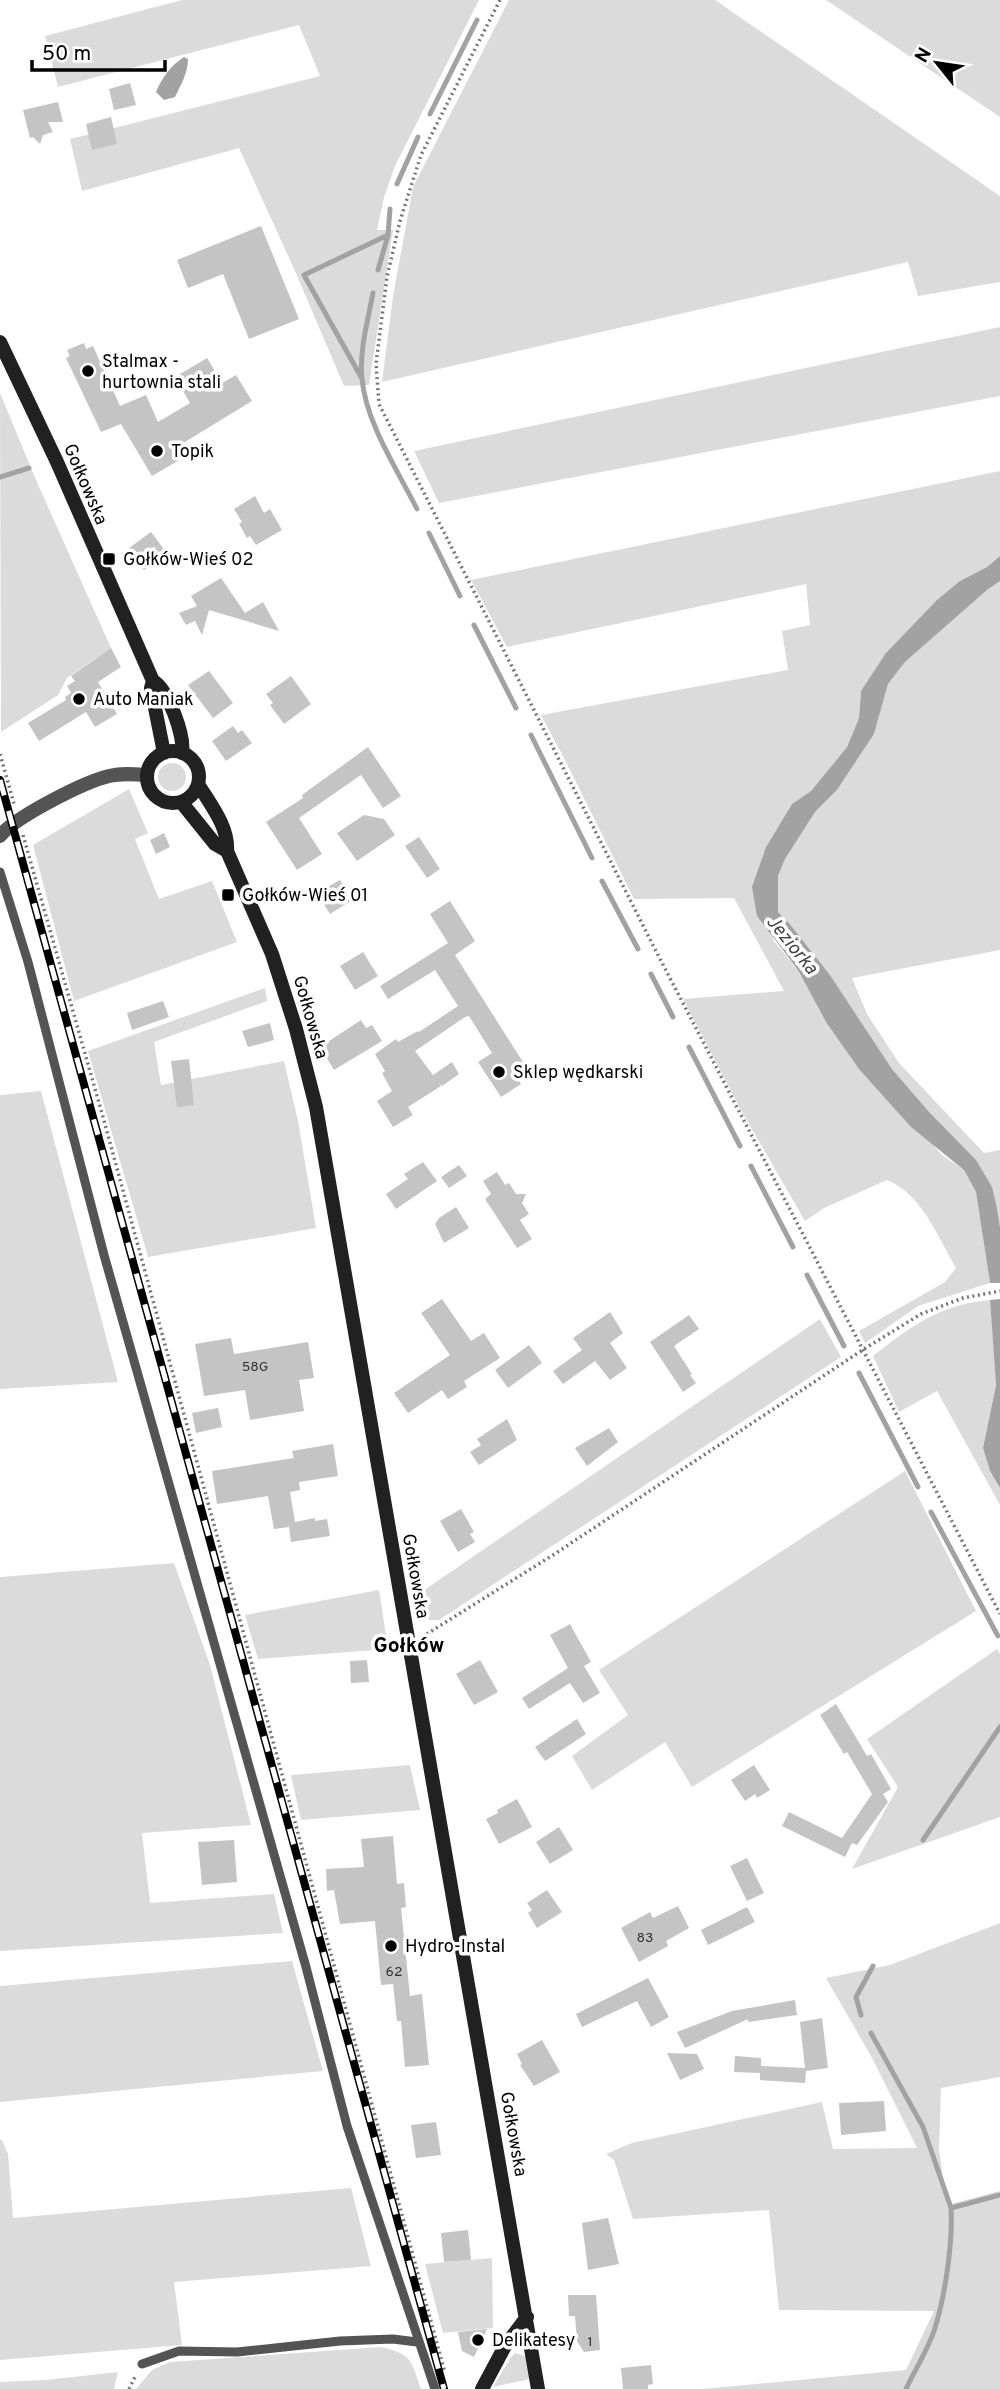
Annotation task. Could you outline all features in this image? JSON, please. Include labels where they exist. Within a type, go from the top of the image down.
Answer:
[{"type":"street","name":"Gołkowska","points":[[0,342],[57,462],[153,681],[161,686],[183,738],[182,753]]},
{"type":"street","name":"Gołkowska","points":[[153,681],[151,688],[164,753]]},
{"type":"street","points":[[164,753],[182,753],[196,766],[198,784],[189,798],[182,803],[164,803],[150,792],[146,775],[153,759],[164,753]]},
{"type":"street","points":[[1,832],[99,779],[128,773],[146,775]]},
{"type":"street","name":"Gołkowska","points":[[198,784],[223,826],[227,851],[272,954],[296,1029],[316,1107],[538,2389]]},
{"type":"street","name":"Gołkowska","points":[[182,803],[215,844],[227,851]]},
{"type":"street","points":[[482,2389],[505,2346],[527,2317]]},
{"type":"lane","points":[[0,872],[28,962],[104,1255],[306,1967],[347,2126],[417,2342],[435,2389]]},
{"type":"lane","points":[[142,2364],[179,2351],[237,2352],[340,2341],[393,2339],[417,2342]]},
{"type":"path","points":[[500,0],[421,155],[400,221],[387,277],[376,364],[379,404],[652,944],[1000,1614]]},
{"type":"path","points":[[0,754],[103,1117],[446,2376]]},
{"type":"path","points":[[409,1646],[921,1314],[963,1298],[1000,1291]]},
{"type":"shaded area","points":[[182,0],[479,0],[395,166],[384,197],[377,230],[393,230],[369,385],[344,386],[239,148],[82,191],[70,139],[320,76],[299,25],[58,87],[45,36]]},
{"type":"shaded area","points":[[509,0],[715,0],[1000,196],[1000,282],[918,296],[908,262],[382,382],[393,296],[413,187]]},
{"type":"shaded area","points":[[826,0],[1000,0],[1000,117]]},
{"type":"shaded area","points":[[1000,327],[1000,396],[439,503],[414,451]]},
{"type":"shaded area","points":[[0,393],[111,648],[67,678],[58,695],[1,732]]},
{"type":"shaded area","points":[[1000,471],[1000,556],[987,567],[960,581],[861,691],[859,718],[847,747],[811,791],[792,804],[766,847],[773,940],[798,970],[826,1022],[942,1155],[964,1170],[976,1192],[990,1283],[918,1306],[865,1343],[859,1331],[945,1282],[956,1268],[919,1205],[899,1186],[887,1180],[824,1208],[805,1221],[742,1112],[683,999],[784,991],[734,898],[634,899],[541,715],[788,670],[782,631],[810,625],[806,584],[507,647],[471,580]]},
{"type":"shaded area","points":[[1000,581],[1000,950],[852,978],[867,1014],[899,1063],[984,1153],[1000,1150],[1000,1227],[997,1208],[930,1113],[892,1069],[830,975],[778,912],[778,876],[785,859],[815,812],[837,790],[874,734],[888,684],[905,662]]},
{"type":"shaded area","points":[[172,763],[182,767],[186,777],[182,787],[172,791],[162,787],[158,777],[162,767]]},
{"type":"shaded area","points":[[129,789],[148,833],[135,839],[159,899],[212,881],[237,942],[74,1001],[33,845]]},
{"type":"shaded area","points":[[265,988],[267,1001],[154,1042],[161,1085],[284,1061],[298,1121],[316,1228],[148,1257],[88,1051]]},
{"type":"shaded area","points":[[41,1091],[118,1382],[0,1389],[0,1095]]},
{"type":"shaded area","points":[[990,1300],[996,1384],[983,1448],[990,1471],[1000,1488],[1000,1505],[937,1391],[899,1412],[873,1356],[927,1318],[956,1306]]},
{"type":"shaded area","points":[[820,1319],[841,1357],[439,1620],[429,1620],[420,1593]]},
{"type":"shaded area","points":[[905,1471],[976,1611],[692,1787],[665,1742],[592,1790],[572,1756],[628,1715],[599,1670]]},
{"type":"shaded area","points":[[174,1563],[210,1665],[251,1825],[142,1833],[150,1903],[274,1894],[283,1933],[0,1951],[0,1577]]},
{"type":"shaded area","points":[[379,1590],[388,1649],[258,1659],[245,1615]]},
{"type":"shaded area","points":[[997,1649],[1000,1654],[1000,1817],[852,1869],[898,1787],[867,1739]]},
{"type":"shaded area","points":[[410,1765],[420,1810],[301,1820],[291,1775]]},
{"type":"shaded area","points":[[1000,1923],[1000,2077],[941,2088],[939,2150],[947,2205],[1000,2191],[1000,2389],[702,2389],[906,2370],[934,2311],[779,2310],[769,2210],[633,2219],[614,2160],[606,2154],[632,2143],[822,2102],[833,2149],[917,2148],[871,2056],[826,1978],[890,1965]]},
{"type":"shaded area","points":[[292,1961],[323,2071],[0,2102],[0,1986]]},
{"type":"shaded area","points":[[0,2140],[8,2154],[13,2218],[351,2188],[371,2266],[174,2282],[182,2345],[0,2360]]},
{"type":"shaded area","points":[[492,2258],[493,2328],[443,2333],[425,2264]]},
{"type":"shaded area","points":[[381,2347],[399,2352],[409,2360],[421,2389],[136,2389],[152,2370],[170,2362]]},
{"type":"shaded area","points":[[515,2353],[525,2356],[530,2379],[493,2387],[510,2359]]},
{"type":"shaded area","points":[[118,2372],[114,2389],[0,2389],[0,2382]]},
{"type":"water","points":[[184,57],[188,59],[188,64],[182,83],[175,97],[164,100],[156,92],[158,87],[171,68]]},
{"type":"water","name":"Jeziorka","points":[[1000,556],[1000,581],[905,662],[888,684],[874,734],[837,790],[815,812],[785,859],[778,876],[778,912],[830,975],[892,1069],[976,1160],[992,1187],[1000,1227],[1000,1283],[990,1283],[976,1192],[964,1170],[911,1127],[859,1069],[826,1022],[798,970],[757,916],[752,887],[766,847],[792,804],[811,791],[847,747],[859,718],[861,691],[886,653],[937,600],[960,581],[987,567]]},
{"type":"water","points":[[1000,1299],[1000,1488],[990,1471],[983,1448],[996,1385],[990,1300]]},
{"type":"building","points":[[130,83],[136,105],[114,110],[109,89]]},
{"type":"building","points":[[58,102],[63,122],[48,122],[53,132],[43,135],[40,144],[33,137],[30,138],[23,110]]},
{"type":"building","points":[[111,117],[117,144],[92,150],[86,124]]},
{"type":"building","points":[[261,226],[299,319],[249,339],[223,274],[188,288],[177,260]]},
{"type":"building","points":[[84,343],[86,349],[93,346],[120,406],[146,395],[158,422],[190,403],[175,377],[207,358],[222,383],[236,375],[252,401],[175,448],[181,459],[152,476],[121,424],[101,432],[66,358],[70,356],[67,350]]},
{"type":"building","points":[[255,496],[264,513],[270,509],[282,530],[256,545],[250,536],[247,538],[234,509]]},
{"type":"building","points":[[151,532],[166,552],[144,570],[129,548]]},
{"type":"building","points":[[221,578],[245,613],[263,602],[279,631],[209,610],[202,635],[195,621],[186,625],[179,613],[197,606],[191,596]]},
{"type":"building","points":[[111,648],[121,667],[98,682],[117,714],[95,727],[86,712],[39,741],[28,723],[66,700],[65,697],[71,693],[67,686],[75,681],[71,676]]},
{"type":"building","points":[[209,671],[233,703],[213,718],[188,685]]},
{"type":"building","points":[[291,676],[311,704],[284,724],[270,705],[273,703],[266,694]]},
{"type":"building","points":[[233,726],[238,733],[242,730],[252,743],[226,761],[212,741]]},
{"type":"building","points":[[368,747],[401,796],[383,808],[361,775],[299,818],[322,854],[297,870],[266,822],[303,798],[302,795]]},
{"type":"building","points":[[364,815],[384,819],[395,835],[357,861],[337,833]]},
{"type":"building","points":[[164,833],[170,847],[156,854],[150,840]]},
{"type":"building","points":[[419,837],[440,869],[427,878],[405,846]]},
{"type":"building","points":[[340,880],[352,900],[330,914],[317,893]]},
{"type":"building","points":[[450,901],[475,941],[455,955],[528,1070],[517,1078],[521,1084],[501,1097],[478,1062],[492,1053],[469,1016],[465,1017],[415,1051],[433,1075],[452,1062],[459,1074],[442,1086],[438,1082],[441,1086],[408,1107],[413,1115],[393,1127],[377,1101],[392,1091],[375,1054],[396,1039],[398,1042],[419,1032],[458,1006],[435,970],[388,999],[380,986],[448,943],[430,914]]},
{"type":"building","points":[[363,952],[378,976],[355,990],[340,966]]},
{"type":"building","points":[[163,1001],[169,1017],[132,1030],[127,1013]]},
{"type":"building","points":[[361,1020],[366,1028],[372,1025],[382,1041],[334,1070],[320,1047]]},
{"type":"building","points":[[270,1023],[274,1040],[248,1047],[242,1031]]},
{"type":"building","points":[[189,1059],[194,1105],[177,1107],[171,1061]]},
{"type":"building","points":[[423,1162],[437,1181],[396,1209],[386,1194],[408,1179],[404,1174]]},
{"type":"building","points":[[459,1165],[467,1176],[449,1188],[441,1177]]},
{"type":"building","points":[[497,1172],[505,1185],[509,1183],[516,1194],[526,1194],[522,1203],[529,1214],[520,1220],[532,1239],[517,1248],[485,1199],[491,1194],[483,1181]]},
{"type":"building","points":[[456,1207],[469,1228],[444,1243],[435,1224],[439,1218]]},
{"type":"building","points":[[442,1299],[471,1341],[484,1333],[500,1358],[464,1381],[467,1387],[448,1399],[442,1390],[408,1413],[394,1393],[450,1355],[421,1313]]},
{"type":"building","points":[[610,1312],[623,1333],[610,1343],[627,1368],[610,1380],[595,1361],[563,1384],[553,1371],[582,1350],[573,1338]]},
{"type":"building","points":[[689,1315],[699,1329],[674,1346],[696,1383],[683,1392],[650,1342]]},
{"type":"building","points":[[231,1338],[234,1354],[308,1342],[314,1378],[299,1380],[304,1411],[250,1420],[245,1390],[204,1396],[195,1344]]},
{"type":"building","points":[[529,1345],[542,1363],[508,1388],[495,1370]]},
{"type":"building","points":[[218,1408],[222,1427],[196,1433],[192,1413]]},
{"type":"building","points":[[507,1419],[517,1440],[479,1465],[470,1452],[481,1445],[477,1439]]},
{"type":"building","points":[[609,1428],[618,1442],[587,1466],[575,1448]]},
{"type":"building","points":[[333,1444],[338,1476],[299,1482],[300,1490],[290,1492],[295,1522],[315,1518],[315,1521],[327,1519],[330,1536],[291,1542],[289,1527],[274,1529],[268,1496],[217,1504],[212,1471],[294,1458],[292,1451]]},
{"type":"building","points":[[461,1509],[474,1532],[470,1534],[475,1542],[458,1552],[440,1521]]},
{"type":"building","points":[[570,1624],[591,1662],[584,1666],[600,1693],[583,1703],[570,1683],[529,1709],[522,1698],[568,1668],[550,1635]]},
{"type":"building","points":[[367,1660],[369,1682],[351,1683],[350,1661]]},
{"type":"building","points":[[480,1660],[498,1692],[474,1705],[456,1674]]},
{"type":"building","points":[[836,1704],[867,1756],[871,1754],[891,1789],[883,1794],[888,1802],[857,1845],[852,1843],[845,1857],[782,1826],[789,1812],[842,1838],[872,1794],[847,1752],[844,1754],[820,1715]]},
{"type":"building","points":[[577,1719],[586,1734],[545,1761],[535,1747]]},
{"type":"building","points":[[754,1765],[770,1790],[757,1798],[755,1794],[745,1801],[731,1780]]},
{"type":"building","points":[[517,1799],[532,1827],[499,1844],[486,1819]]},
{"type":"building","points":[[559,1827],[573,1850],[550,1864],[536,1842]]},
{"type":"building","points":[[393,1836],[397,1884],[404,1883],[406,1907],[401,1908],[410,1996],[422,1994],[429,2065],[405,2067],[401,2021],[397,2021],[393,1984],[381,1985],[375,1921],[340,1924],[334,1890],[327,1891],[326,1869],[364,1867],[361,1839]]},
{"type":"building","points":[[234,1840],[237,1882],[202,1885],[198,1842]]},
{"type":"building","points":[[747,1858],[764,1893],[747,1901],[730,1866]]},
{"type":"building","points":[[547,1890],[562,1912],[537,1928],[528,1913],[532,1910],[527,1903]]},
{"type":"building","points":[[678,1906],[689,1928],[666,1941],[668,1946],[639,1962],[621,1928],[650,1912],[653,1918]]},
{"type":"building","points":[[747,1907],[755,1922],[708,1945],[701,1930]]},
{"type":"building","points":[[648,1978],[669,2017],[651,2027],[637,2001],[582,2027],[576,2014]]},
{"type":"building","points":[[795,2000],[797,2015],[748,2022],[748,2019],[685,2048],[677,2032],[732,2011]]},
{"type":"building","points":[[822,2018],[828,2068],[806,2071],[805,2083],[760,2080],[760,2073],[734,2072],[735,2056],[761,2058],[761,2066],[805,2068],[800,2022]]},
{"type":"building","points":[[542,2040],[560,2072],[534,2086],[520,2065],[522,2064],[517,2054]]},
{"type":"building","points":[[667,2053],[697,2054],[704,2069],[680,2080]]},
{"type":"building","points":[[884,2101],[886,2131],[841,2135],[839,2103]]},
{"type":"building","points":[[436,2122],[441,2155],[416,2158],[411,2125]]},
{"type":"building","points":[[608,2218],[619,2264],[588,2270],[582,2223]]},
{"type":"building","points":[[468,2230],[471,2260],[444,2262],[441,2233]]},
{"type":"building","points":[[568,2295],[596,2295],[600,2350],[584,2352],[577,2341],[575,2316],[569,2316]]},
{"type":"building","points":[[487,2329],[474,2357],[462,2351],[458,2332]]},
{"type":"building","points":[[651,2365],[653,2384],[648,2385],[648,2389],[623,2389],[621,2368]]},
{"type":"waterway","points":[[430,114],[477,20]]},
{"type":"waterway","points":[[397,184],[418,137]]},
{"type":"waterway","points":[[378,270],[388,235],[390,209]]},
{"type":"waterway","points":[[361,377],[304,275],[388,235]]},
{"type":"waterway","points":[[373,293],[362,358],[365,396],[376,429],[417,509]]},
{"type":"waterway","points":[[0,477],[29,468]]},
{"type":"waterway","points":[[429,533],[460,596]]},
{"type":"waterway","points":[[474,625],[516,708]]},
{"type":"waterway","points":[[531,735],[592,858]]},
{"type":"waterway","points":[[602,881],[638,949]]},
{"type":"waterway","points":[[651,974],[673,1017]]},
{"type":"waterway","points":[[689,1047],[740,1146]]},
{"type":"waterway","points":[[751,1166],[793,1247]]},
{"type":"waterway","points":[[807,1275],[844,1346]]},
{"type":"waterway","points":[[859,1373],[918,1487]]},
{"type":"waterway","points":[[931,1512],[998,1636]]},
{"type":"waterway","points":[[923,1840],[1000,1727]]},
{"type":"waterway","points":[[861,2015],[856,1997],[873,1966]]},
{"type":"waterway","points":[[871,2033],[923,2127],[951,2208]]},
{"type":"waterway","points":[[906,2389],[928,2346],[938,2318],[945,2287],[951,2208],[1000,2195]]},
{"type":"railway","points":[[0,780],[444,2389]]},
{"type":"place","name":"Stalmax - hurtownia stali","points":[[88,371]]},
{"type":"place","name":"Topik","points":[[157,451]]},
{"type":"place","name":"Gołków-Wieś 02","points":[[109,559]]},
{"type":"place","name":"Auto Maniak","points":[[79,699]]},
{"type":"place","name":"Gołków-Wieś 01","points":[[228,895]]},
{"type":"place","name":"Sklep wędkarski","points":[[499,1072]]},
{"type":"place","name":"Hydro-Instal","points":[[391,1946]]},
{"type":"place","name":"Delikatesy","points":[[478,2340]]},
{"type":"district","name":"Gołków","points":[[409,1645]]}]
